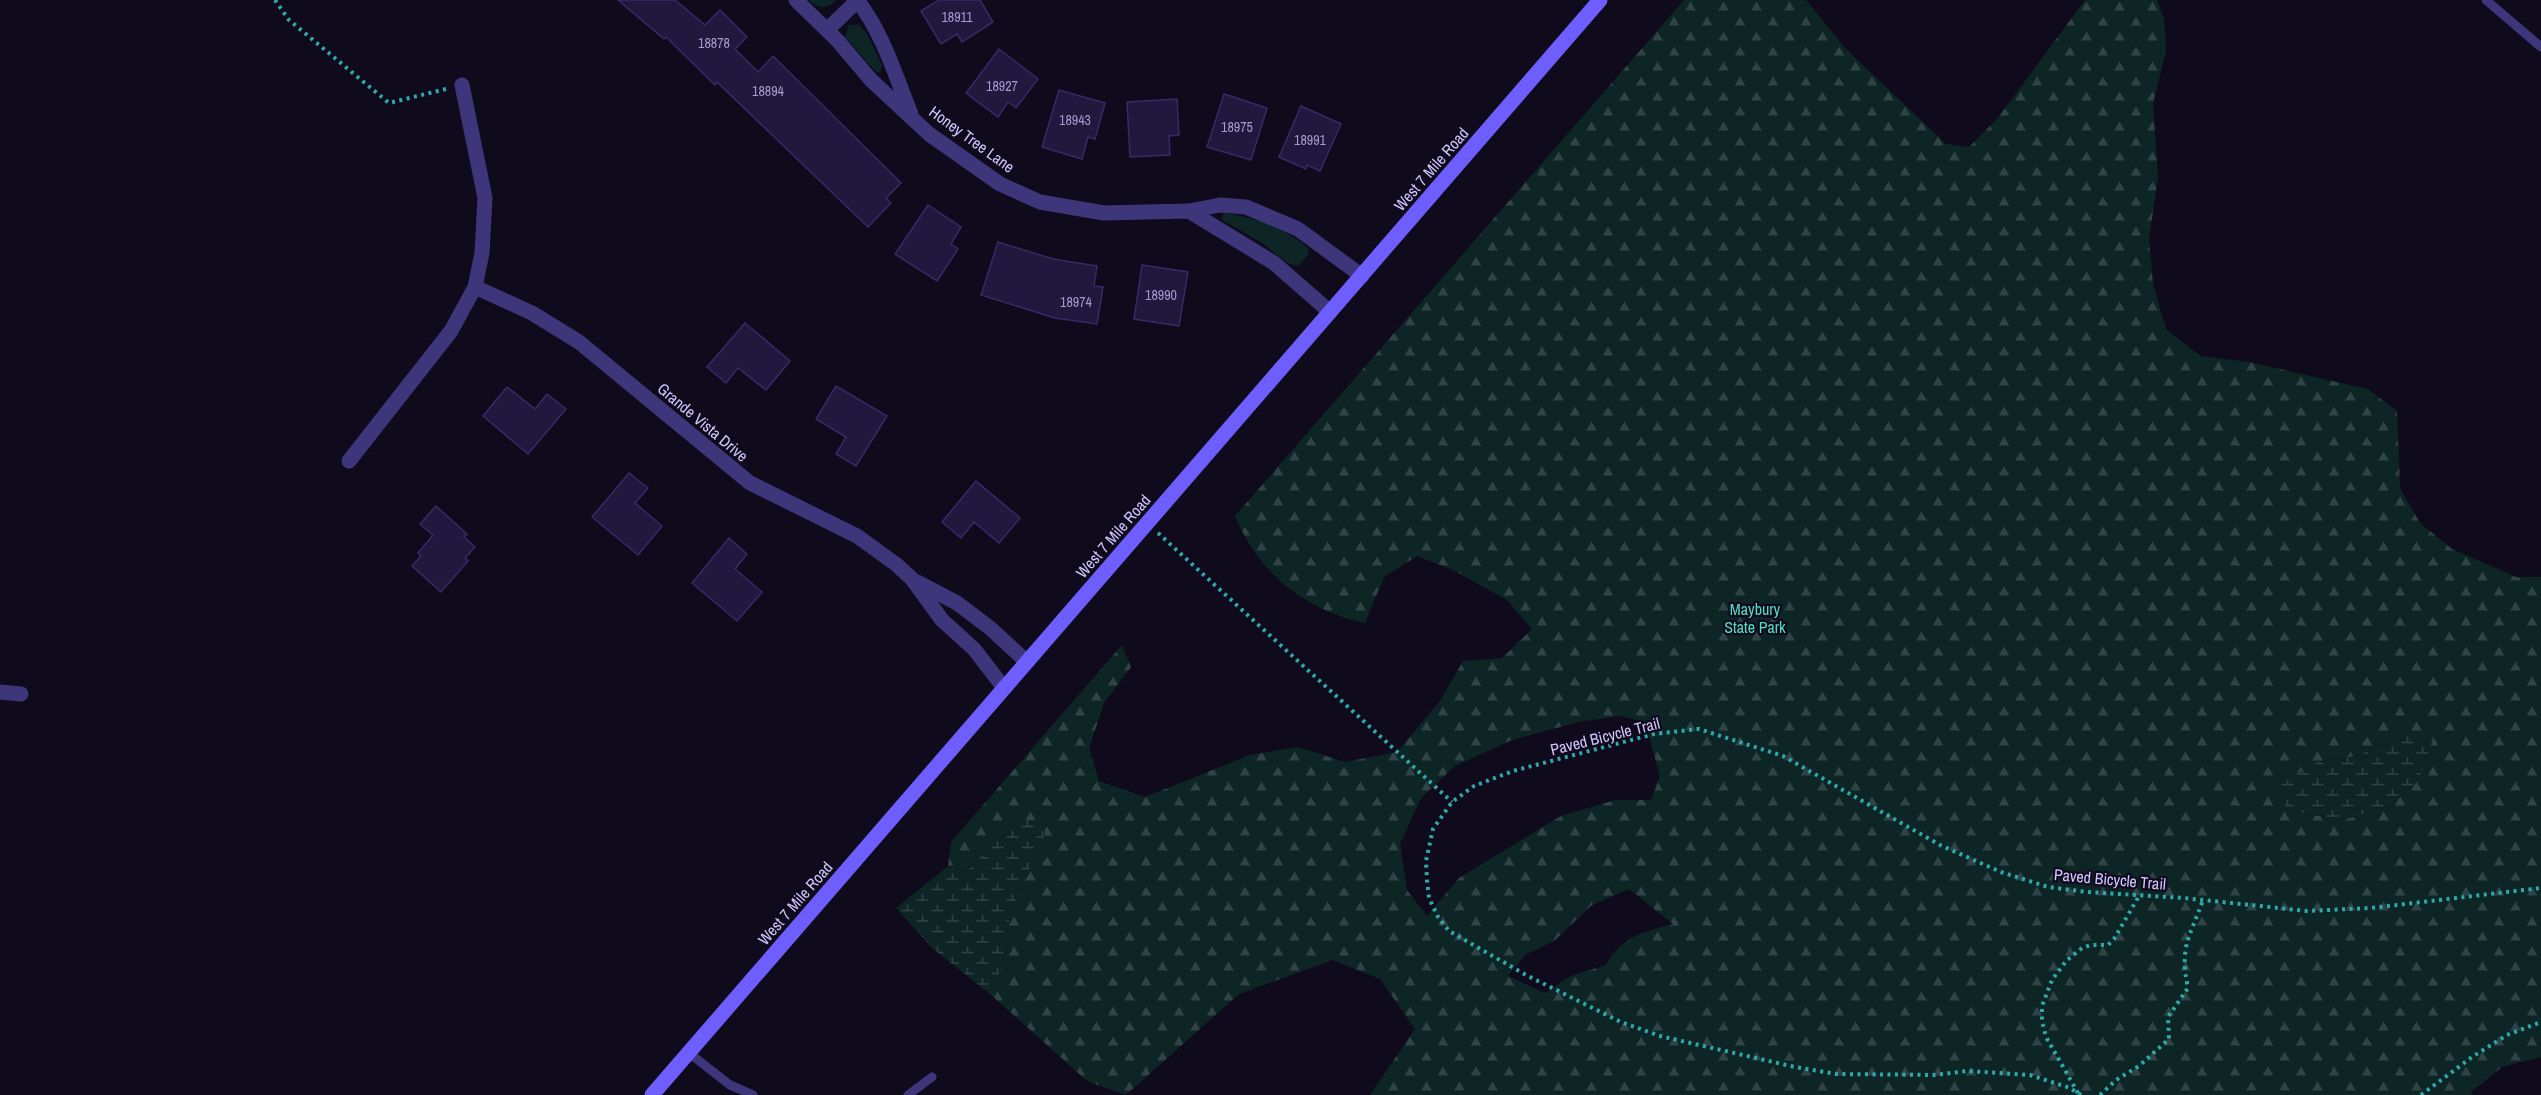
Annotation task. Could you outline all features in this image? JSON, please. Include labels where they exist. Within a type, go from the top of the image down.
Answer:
[{"type":"street","name":"Honey Tree Lane","points":[[796,0],[827,30],[871,80],[929,134],[1000,184],[1040,202],[1104,213],[1189,211],[1220,205],[1246,207],[1298,230],[1362,276]]},
{"type":"street","points":[[827,30],[858,0]]},
{"type":"street","name":"Honey Tree Lane","points":[[858,0],[869,15],[883,45],[912,117]]},
{"type":"street","name":"West 7 Mile Road","points":[[652,1095],[1600,0]]},
{"type":"street","points":[[349,461],[451,331],[474,287],[482,253],[485,198],[462,85]]},
{"type":"street","points":[[1189,211],[1274,263],[1330,312]]},
{"type":"street","name":"Grande Vista Drive","points":[[474,287],[532,313],[579,342],[735,473],[778,499],[857,536],[897,564],[912,579],[942,620],[974,649],[1004,688]]},
{"type":"street","name":"Grande Vista Drive","points":[[912,579],[957,603],[990,628],[1027,662]]},
{"type":"street","points":[[0,692],[21,694]]},
{"type":"lane","points":[[2486,0],[2541,47]]},
{"type":"lane","points":[[689,1053],[730,1085],[753,1095]]},
{"type":"lane","points":[[908,1095],[932,1077]]},
{"type":"path","points":[[275,0],[289,20],[389,103],[462,85]]},
{"type":"path","points":[[1148,524],[1452,802]]},
{"type":"path","name":"Paved Bicycle Trail","points":[[2080,1094],[2030,1075],[1967,1071],[1935,1075],[1847,1074],[1806,1069],[1660,1036],[1611,1018],[1456,936],[1441,922],[1429,898],[1426,861],[1433,829],[1452,802],[1474,786],[1513,771],[1654,734],[1699,729],[1783,756],[1940,846],[2009,874],[2048,886],[2087,892],[2203,900],[2307,911],[2371,908],[2541,888]]},
{"type":"path","points":[[2080,1094],[2046,1037],[2042,1021],[2042,1005],[2052,980],[2066,961],[2082,948],[2091,945],[2108,945],[2114,939],[2139,895]]},
{"type":"path","points":[[2100,1095],[2116,1080],[2139,1066],[2169,1039],[2168,1017],[2188,988],[2183,968],[2184,951],[2189,931],[2203,900]]},
{"type":"path","points":[[2421,1095],[2472,1057],[2507,1035],[2541,1022]]},
{"type":"green space","points":[[808,0],[836,0],[822,7]]},
{"type":"green space","name":"Maybury State Park","points":[[1684,0],[1806,0],[1846,49],[1946,144],[1969,147],[1997,119],[2085,0],[2157,0],[2164,18],[2166,50],[2153,104],[2158,177],[2149,239],[2153,284],[2166,329],[2200,356],[2249,362],[2368,389],[2397,411],[2400,488],[2420,523],[2452,549],[2516,577],[2541,577],[2541,1057],[2502,1067],[2471,1092],[2473,1095],[1370,1095],[1415,1029],[1380,979],[1333,960],[1239,994],[1126,1095],[1087,1081],[990,994],[1004,963],[1008,925],[1023,877],[1043,848],[1017,822],[967,871],[948,866],[951,842],[1122,645],[1131,667],[1104,703],[1089,748],[1099,781],[1145,797],[1250,755],[1298,747],[1345,762],[1397,752],[1440,701],[1463,661],[1502,658],[1532,629],[1507,600],[1453,570],[1417,556],[1384,577],[1365,623],[1343,617],[1323,609],[1286,586],[1257,555],[1235,516]],"holes":[[[1621,716],[1645,722],[1660,776],[1651,800],[1615,800],[1561,816],[1459,878],[1427,916],[1407,890],[1400,844],[1421,798],[1455,766],[1512,740],[1578,722]],[[2411,731],[2419,779],[2391,806],[2342,820],[2287,810],[2276,787],[2318,762],[2357,756]],[[1629,889],[1673,924],[1626,941],[1606,965],[1571,976],[1545,993],[1508,976],[1525,955],[1554,941],[1592,905]]]},
{"type":"green space","points":[[849,25],[859,25],[867,34],[882,65],[880,73],[876,72],[845,37]]},
{"type":"green space","points":[[1223,213],[1257,220],[1291,235],[1309,249],[1308,255],[1298,266],[1288,263],[1259,241],[1222,220]]},
{"type":"green space","points":[[2411,731],[2433,739],[2419,779],[2391,806],[2342,820],[2287,810],[2276,787],[2318,762],[2357,756]]},
{"type":"green space","points":[[1046,819],[1043,848],[1023,878],[1008,925],[1004,963],[990,994],[932,948],[896,908],[948,866],[967,871],[1017,822]]},
{"type":"building","points":[[618,0],[675,0],[705,25],[720,10],[747,37],[735,49],[758,72],[773,56],[901,183],[886,198],[891,203],[868,227],[717,82],[715,85],[666,37],[664,39]]},
{"type":"building","points":[[939,0],[980,0],[993,22],[962,42],[957,34],[941,44],[921,11]]},
{"type":"building","points":[[999,49],[1038,79],[1016,108],[1008,102],[998,117],[966,93]]},
{"type":"building","points":[[1059,90],[1105,103],[1095,139],[1088,137],[1082,159],[1042,147]]},
{"type":"building","points":[[1224,94],[1267,108],[1251,160],[1207,147]]},
{"type":"building","points":[[1177,99],[1179,135],[1169,136],[1170,155],[1130,157],[1127,102]]},
{"type":"building","points":[[1301,106],[1341,124],[1320,171],[1307,165],[1306,169],[1279,157]]},
{"type":"building","points":[[928,205],[961,227],[951,244],[958,249],[937,281],[895,254]]},
{"type":"building","points":[[998,242],[1053,259],[1097,266],[1094,286],[1103,287],[1097,324],[1055,318],[981,295]]},
{"type":"building","points":[[1142,265],[1188,272],[1179,326],[1134,319]]},
{"type":"building","points":[[745,323],[790,361],[766,390],[738,368],[726,383],[707,367]]},
{"type":"building","points":[[836,386],[887,416],[856,466],[836,454],[846,437],[816,419]]},
{"type":"building","points":[[507,387],[535,409],[547,394],[566,409],[528,454],[483,416]]},
{"type":"building","points":[[629,473],[648,488],[635,503],[662,526],[638,555],[592,517]]},
{"type":"building","points":[[976,481],[1020,518],[999,543],[974,522],[961,538],[942,522]]},
{"type":"building","points":[[436,506],[467,534],[464,537],[475,547],[465,558],[468,561],[441,592],[412,566],[421,556],[418,553],[433,535],[420,524]]},
{"type":"building","points":[[729,538],[747,554],[735,569],[762,592],[737,621],[692,583]]}]
